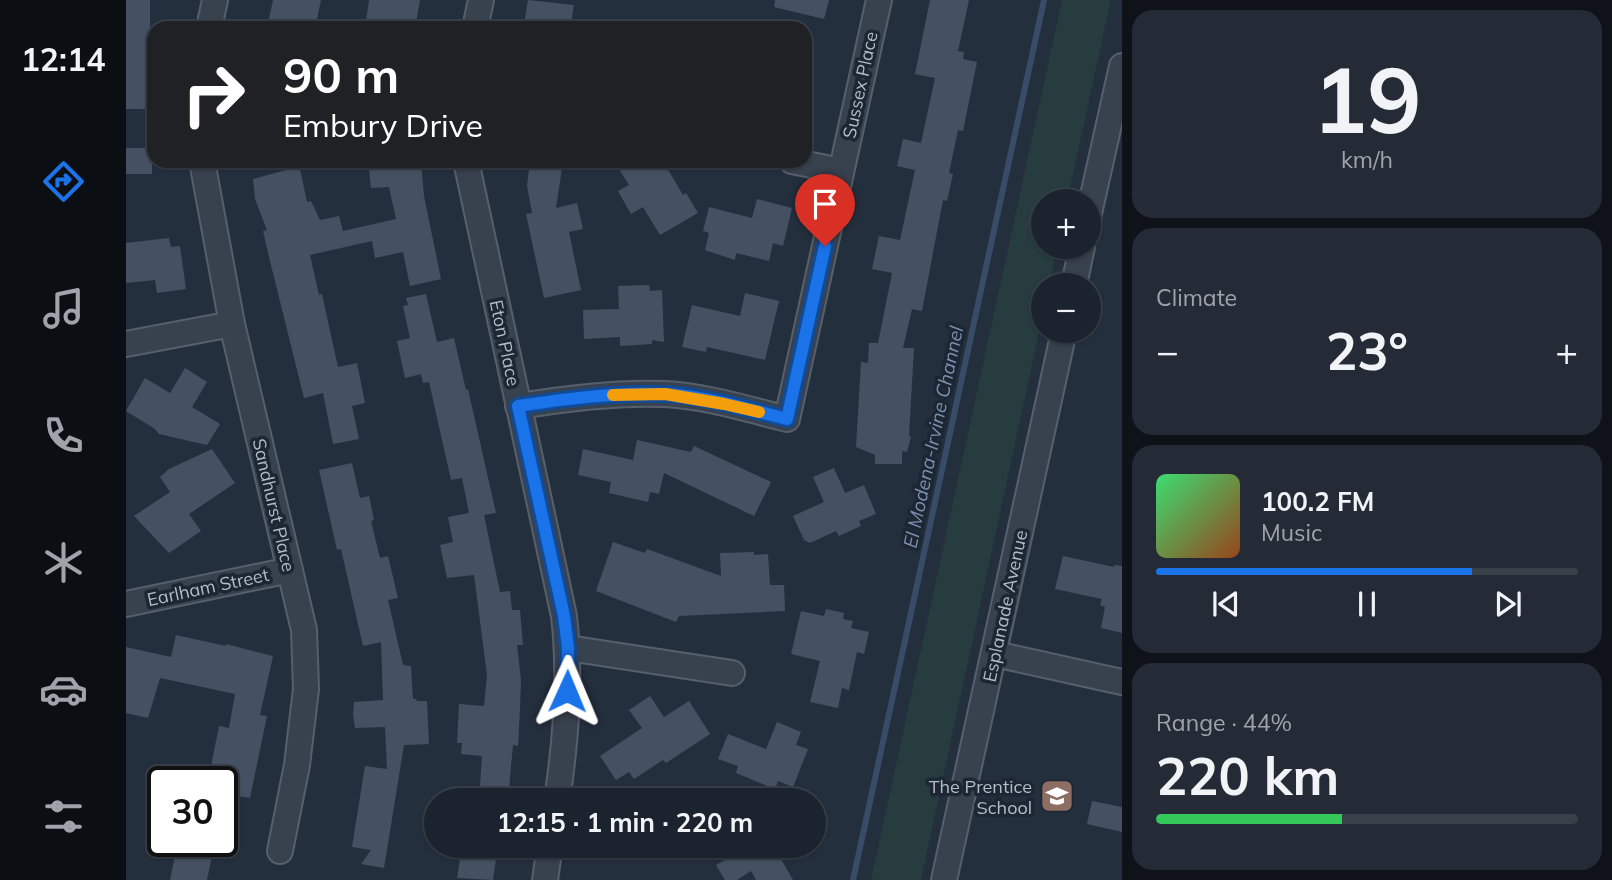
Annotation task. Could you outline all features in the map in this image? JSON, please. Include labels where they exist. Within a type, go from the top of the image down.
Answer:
[{"type":"street","points":[[210,21],[215,0]]},
{"type":"street","points":[[476,21],[481,0]]},
{"type":"street","name":"Sussex Place","points":[[518,406],[590,396],[665,394],[787,419],[879,0]]},
{"type":"street","points":[[1094,189],[1122,66]]},
{"type":"street","points":[[812,165],[841,171]]},
{"type":"street","name":"Sandhurst Place","points":[[203,168],[232,324],[304,630],[306,689],[297,765],[279,851]]},
{"type":"street","name":"Eton Place","points":[[467,168],[564,616],[568,648],[567,691],[558,788]]},
{"type":"street","points":[[126,344],[232,324]]},
{"type":"street","name":"Esplanade Avenue","points":[[944,880],[1061,343]]},
{"type":"street","name":"Earlham Street","points":[[126,604],[290,570]]},
{"type":"street","points":[[568,648],[732,673]]},
{"type":"street","points":[[995,654],[1122,682]]},
{"type":"street","points":[[545,880],[548,858]]},
{"type":"green space","points":[[1062,0],[1111,0],[1070,189],[1031,189],[1031,259],[1055,259],[1052,273],[1031,273],[1031,343],[1037,343],[921,880],[871,880]]},
{"type":"building","points":[[126,0],[150,0],[150,21],[147,21],[147,109],[126,109]]},
{"type":"building","points":[[273,0],[321,0],[316,21],[268,21]]},
{"type":"building","points":[[369,0],[420,0],[416,21],[366,21]]},
{"type":"building","points":[[528,0],[574,5],[571,21],[524,21]]},
{"type":"building","points":[[775,0],[829,0],[824,19],[774,7]]},
{"type":"building","points":[[930,0],[969,0],[958,51],[964,52],[963,59],[977,62],[963,131],[958,130],[949,173],[953,174],[947,201],[943,200],[922,311],[912,309],[903,348],[914,348],[911,437],[907,452],[902,451],[902,464],[875,464],[875,455],[856,447],[861,362],[868,363],[869,343],[878,343],[892,273],[872,269],[879,236],[900,240],[915,170],[897,166],[903,139],[921,143],[935,78],[915,74]]},
{"type":"building","points":[[126,148],[147,148],[147,168],[152,168],[152,174],[126,174]]},
{"type":"building","points":[[369,168],[422,168],[424,196],[441,279],[410,286],[403,252],[375,258],[372,241],[310,255],[319,295],[322,294],[338,367],[357,363],[365,403],[352,406],[359,439],[333,444],[323,393],[304,398],[263,231],[267,230],[255,199],[253,179],[300,169],[307,202],[311,201],[320,220],[339,216],[343,231],[396,219],[389,187],[371,188]]},
{"type":"building","points":[[529,168],[562,168],[556,208],[577,203],[583,229],[569,232],[581,290],[544,298],[526,214],[532,213],[527,186]]},
{"type":"building","points":[[618,168],[667,168],[683,195],[686,193],[698,213],[660,235],[643,207],[631,214],[618,191],[629,185]]},
{"type":"building","points":[[757,199],[792,208],[783,246],[773,243],[769,261],[736,253],[735,260],[705,250],[709,233],[703,231],[709,207],[752,218]]},
{"type":"building","points":[[169,238],[171,247],[180,246],[186,289],[157,293],[155,280],[126,283],[126,243]]},
{"type":"building","points":[[649,285],[650,291],[662,290],[664,342],[652,340],[652,344],[620,346],[620,337],[584,339],[583,310],[619,309],[618,286]]},
{"type":"building","points":[[745,293],[779,301],[765,360],[707,347],[706,352],[682,347],[692,305],[740,316]]},
{"type":"building","points":[[426,294],[437,342],[454,338],[496,513],[484,515],[500,592],[510,591],[512,610],[520,610],[523,645],[517,645],[521,680],[518,746],[513,745],[509,788],[480,788],[482,756],[461,754],[462,743],[457,743],[459,704],[484,706],[487,675],[474,575],[447,578],[440,545],[453,542],[448,517],[469,513],[462,478],[451,480],[429,382],[423,383],[421,374],[405,378],[397,341],[410,338],[403,306],[408,305],[406,298]]},
{"type":"building","points":[[185,368],[207,382],[192,407],[220,424],[207,445],[159,434],[126,411],[145,378],[170,393]]},
{"type":"building","points":[[637,440],[691,452],[694,446],[771,482],[754,516],[664,473],[659,494],[650,492],[648,502],[609,493],[611,482],[578,475],[583,449],[633,460]]},
{"type":"building","points":[[212,449],[235,483],[189,514],[201,531],[169,553],[134,516],[170,492],[160,477],[169,469]]},
{"type":"building","points":[[352,463],[360,498],[369,496],[374,520],[371,521],[380,558],[388,556],[398,598],[388,600],[403,665],[411,666],[413,699],[427,701],[429,744],[404,745],[384,868],[361,864],[371,850],[352,847],[365,766],[387,769],[385,727],[355,728],[353,715],[354,702],[383,700],[381,642],[363,646],[341,549],[337,550],[319,470]]},
{"type":"building","points":[[834,468],[845,493],[864,485],[876,514],[859,521],[861,526],[839,536],[836,531],[810,543],[804,540],[793,516],[824,502],[813,477]]},
{"type":"building","points":[[613,542],[645,553],[647,549],[721,576],[720,553],[768,554],[770,585],[784,585],[785,611],[679,616],[676,622],[596,591]]},
{"type":"building","points":[[1063,556],[1114,567],[1122,566],[1122,633],[1101,628],[1105,607],[1100,605],[1102,599],[1055,589]]},
{"type":"building","points":[[826,609],[844,613],[843,619],[853,621],[851,628],[869,632],[864,654],[857,652],[849,690],[842,688],[838,708],[810,702],[820,661],[791,654],[801,611],[824,616]]},
{"type":"building","points":[[176,635],[273,656],[260,715],[267,716],[250,798],[238,796],[238,766],[211,766],[219,726],[229,728],[235,694],[160,678],[148,718],[126,713],[126,647],[171,657]]},
{"type":"building","points":[[650,696],[664,717],[689,701],[710,734],[666,763],[663,760],[634,779],[629,772],[616,780],[600,756],[642,728],[629,710]]},
{"type":"building","points":[[777,722],[801,732],[796,745],[808,749],[793,787],[778,781],[775,788],[773,788],[736,773],[738,766],[718,759],[728,734],[766,749]]},
{"type":"building","points":[[1092,801],[1122,807],[1122,832],[1087,824]]},
{"type":"building","points":[[175,857],[212,857],[207,880],[170,880]]},
{"type":"building","points":[[460,858],[496,858],[493,880],[457,878]]},
{"type":"building","points":[[728,858],[780,858],[793,880],[756,880],[751,871],[737,880],[725,880],[716,865]]},
{"type":"waterway","name":"El Modena-Irvine Channel","points":[[853,880],[1044,0]]},
{"type":"slow traffic","points":[[613,395],[665,394],[759,412]]},
{"type":"place","name":"The Prentice School","points":[[1057,796]]},
{"type":"route","points":[[567,691],[568,648],[564,616],[518,406],[590,396],[665,394],[787,419],[825,246]]}]
